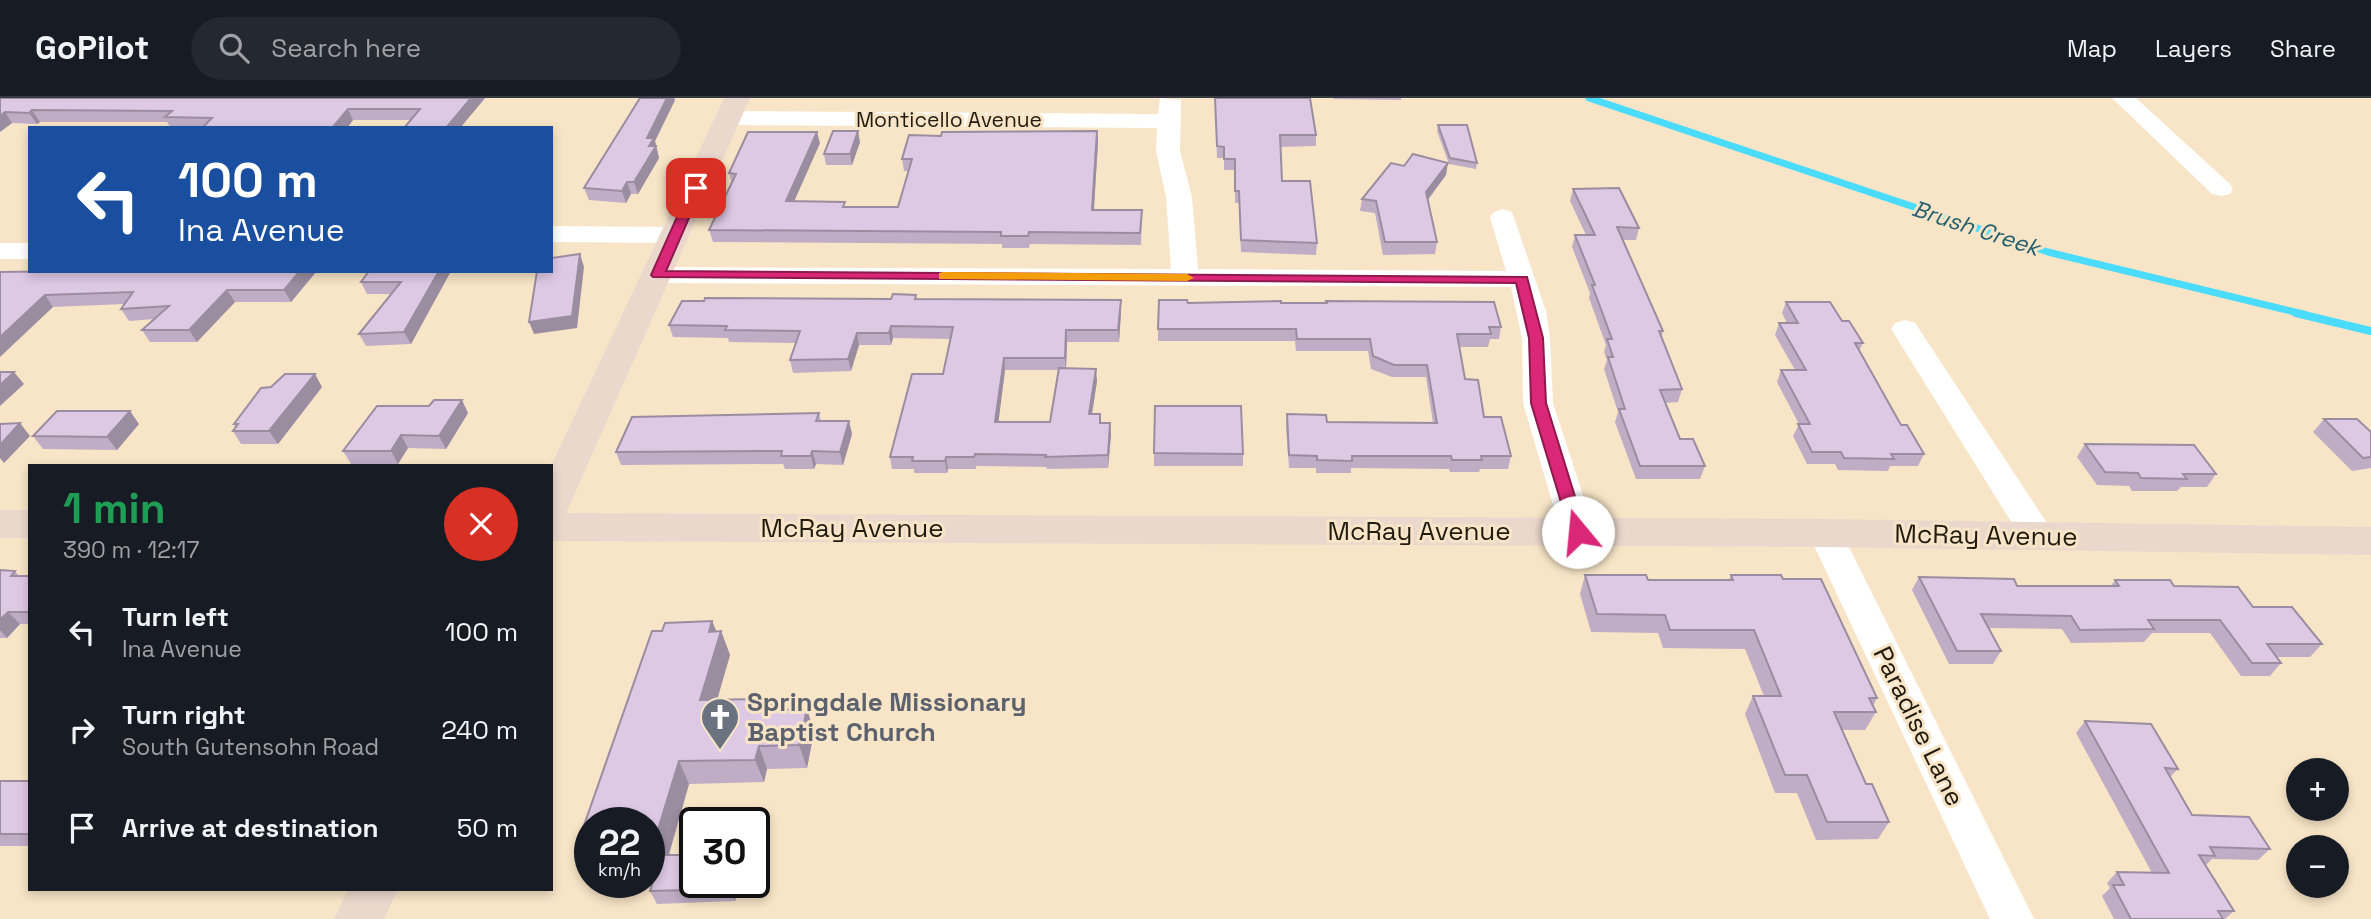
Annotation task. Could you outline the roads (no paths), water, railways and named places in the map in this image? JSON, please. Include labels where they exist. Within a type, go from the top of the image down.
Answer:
[{"type":"street","points":[[2123,98],[2221,189]]},
{"type":"street","points":[[553,503],[732,108]]},
{"type":"street","name":"Monticello Avenue","points":[[732,108],[1170,109]]},
{"type":"street","points":[[1170,109],[1168,151],[1179,197],[1185,278]]},
{"type":"street","points":[[1503,217],[1536,338],[1538,403],[1578,532]]},
{"type":"street","points":[[553,234],[676,235]]},
{"type":"street","points":[[0,251],[28,251]]},
{"type":"street","points":[[658,275],[1522,279]]},
{"type":"street","points":[[1905,329],[2037,535]]},
{"type":"street","points":[[0,524],[28,524]]},
{"type":"street","name":"McRay Avenue","points":[[553,527],[1825,533],[2371,541]]},
{"type":"street","name":"Paradise Lane","points":[[1825,533],[2012,919]]},
{"type":"street","points":[[359,919],[372,891]]},
{"type":"waterway","name":"Brush Creek","points":[[1589,98],[2048,252],[2303,314]]},
{"type":"waterway","name":"Brush Creek","points":[[2296,313],[2371,331]]},
{"type":"place","name":"Springdale Missionary Baptist Church","points":[[720,751]]}]
